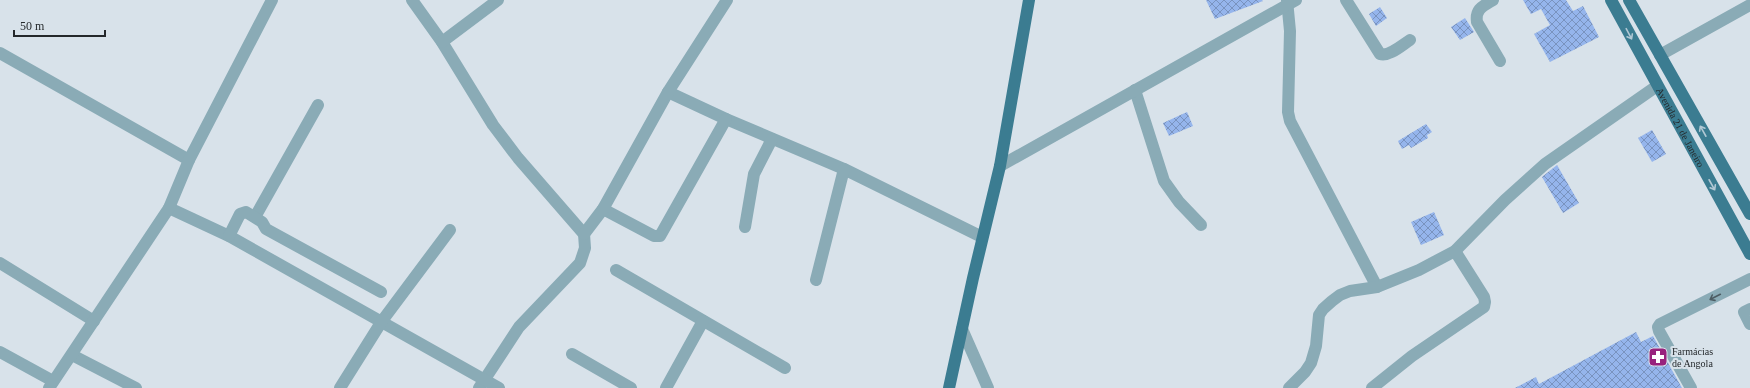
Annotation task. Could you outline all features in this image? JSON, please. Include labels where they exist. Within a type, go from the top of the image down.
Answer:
[{"type":"main road","points":[[950,388],[982,237],[1000,166],[1029,0]]},
{"type":"main road","name":"Avenida 21 de Janeiro","points":[[1611,0],[1750,254]]},
{"type":"main road","name":"Avenida 21 de Janeiro","points":[[1629,0],[1750,214]]},
{"type":"street","points":[[0,352],[51,385],[169,208],[189,160],[272,0]]},
{"type":"street","points":[[412,0],[442,42],[493,125],[518,158],[584,234],[585,248],[580,263],[519,327],[482,384]]},
{"type":"street","points":[[442,42],[498,0]]},
{"type":"street","points":[[584,234],[603,208],[668,92],[727,0]]},
{"type":"street","points":[[1346,0],[1380,54],[1388,54],[1410,40]]},
{"type":"street","points":[[1493,0],[1480,8],[1476,16],[1477,22],[1500,61]]},
{"type":"street","points":[[1000,166],[1290,2],[1288,107],[1290,121],[1377,287]]},
{"type":"street","points":[[1660,55],[1750,5]]},
{"type":"street","points":[[0,53],[189,160]]},
{"type":"street","points":[[1289,388],[1305,372],[1311,363],[1316,346],[1319,315],[1322,309],[1340,295],[1350,291],[1377,287],[1419,270],[1455,251],[1505,200],[1545,164],[1657,86]]},
{"type":"street","points":[[1135,90],[1164,182],[1179,202],[1201,225]]},
{"type":"street","points":[[668,92],[726,120],[844,170],[982,237]]},
{"type":"street","points":[[255,217],[318,105]]},
{"type":"street","points":[[603,208],[654,236],[660,236],[726,120]]},
{"type":"street","points":[[745,227],[754,174],[772,139]]},
{"type":"street","points":[[816,280],[844,170]]},
{"type":"street","points":[[169,208],[229,236],[382,320],[482,384],[499,388]]},
{"type":"street","points":[[229,236],[242,212],[246,212],[262,222],[266,228],[381,292]]},
{"type":"street","points":[[340,388],[382,320],[450,230]]},
{"type":"street","points":[[1372,388],[1412,356],[1484,307],[1484,297],[1455,251]]},
{"type":"street","points":[[0,263],[94,320]]},
{"type":"street","points":[[616,270],[785,368]]},
{"type":"street","points":[[1691,388],[1659,331],[1660,324],[1750,279]]},
{"type":"street","points":[[1750,309],[1744,312],[1750,324]]},
{"type":"street","points":[[666,388],[703,321]]},
{"type":"street","points":[[962,329],[988,388]]},
{"type":"street","points":[[572,354],[631,388]]},
{"type":"street","points":[[72,355],[136,388]]},
{"type":"building","points":[[1206,0],[1262,0],[1263,1],[1215,19]]},
{"type":"building","points":[[1523,0],[1566,0],[1573,11],[1583,6],[1599,37],[1550,62],[1534,34],[1550,25],[1541,9],[1531,14]]},
{"type":"building","points":[[1380,7],[1387,18],[1376,26],[1369,14]]},
{"type":"building","points":[[1465,18],[1474,32],[1460,40],[1451,27]]},
{"type":"building","points":[[1187,112],[1193,126],[1169,136],[1163,123]]},
{"type":"building","points":[[1426,124],[1432,132],[1427,135],[1428,138],[1411,148],[1409,145],[1402,149],[1398,141]]},
{"type":"building","points":[[1652,130],[1666,154],[1652,162],[1638,138]]},
{"type":"building","points":[[1557,165],[1579,203],[1563,213],[1542,177]]},
{"type":"building","points":[[1434,212],[1444,235],[1421,245],[1411,222]]},
{"type":"building","points":[[1636,332],[1641,342],[1653,336],[1682,388],[1515,388],[1536,377],[1539,384]]},
{"type":"place","name":"Farmácias de Angola","points":[[1658,357]]}]
